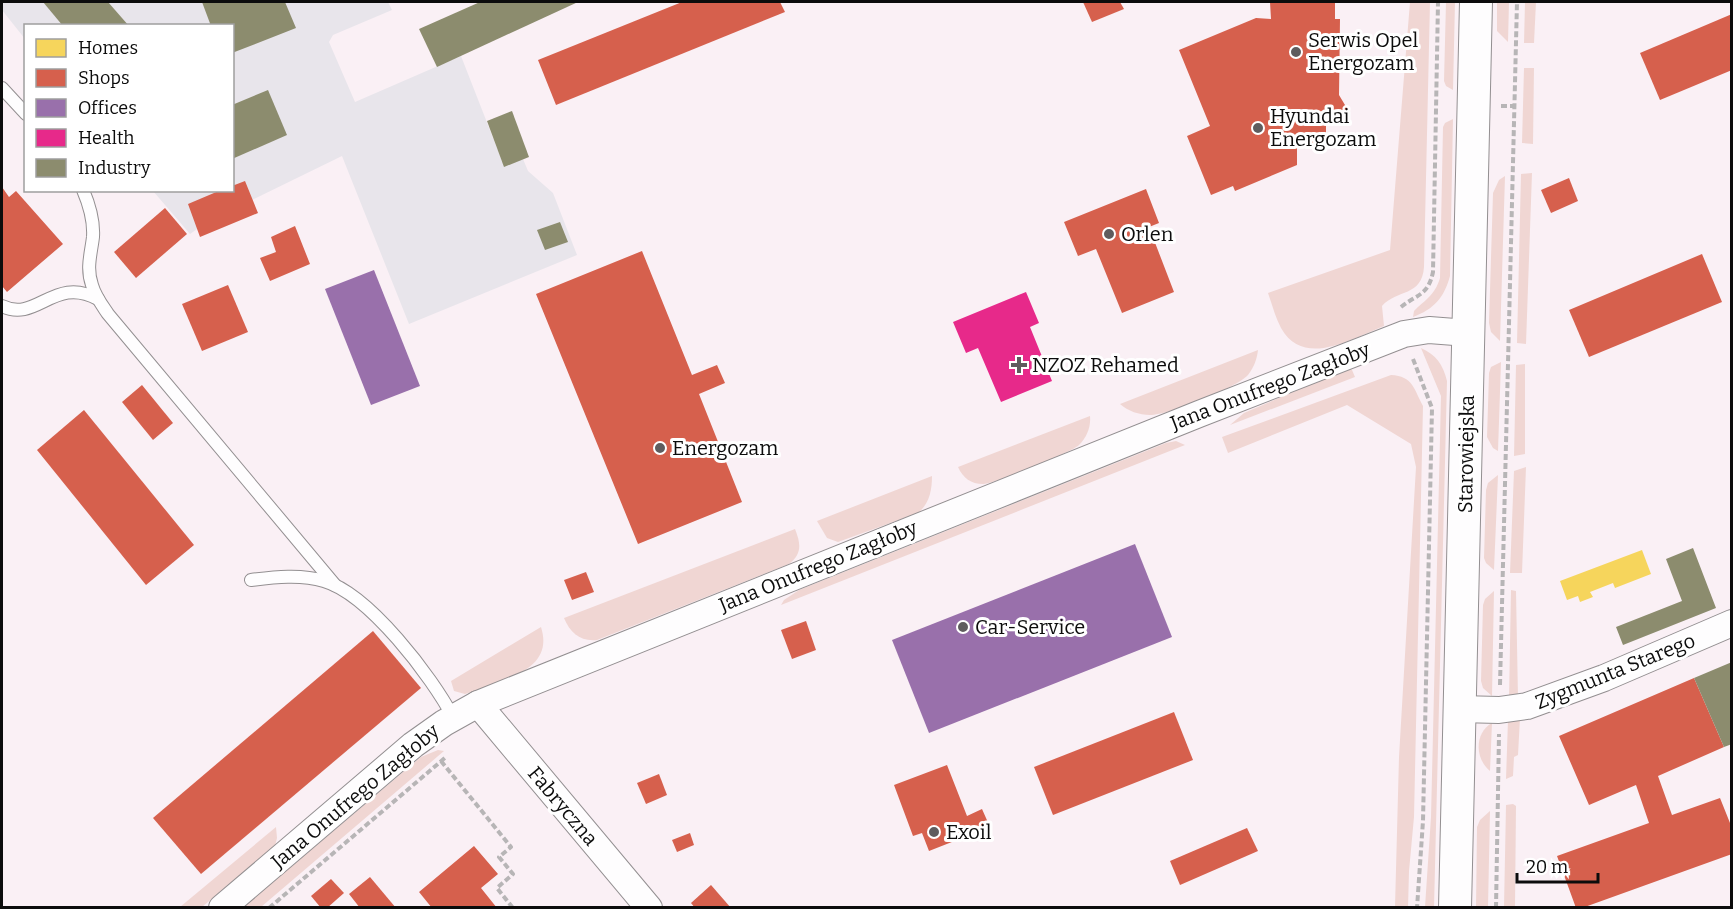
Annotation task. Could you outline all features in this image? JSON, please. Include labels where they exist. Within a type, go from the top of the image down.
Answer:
[{"type":"street","name":"Starowiejska","points":[[1455,908],[1476,2]]},
{"type":"street","name":"Jana Onufrego Zagłoby","points":[[222,908],[413,745],[453,717],[478,704],[1189,417],[1404,334],[1429,330],[1468,333]]},
{"type":"street","name":"Zygmunta Starego","points":[[1460,709],[1507,709],[1527,706],[1604,678],[1731,622]]},
{"type":"street","name":"Fabryczna","points":[[478,704],[649,908]]},
{"type":"lane","points":[[2,88],[24,112]]},
{"type":"lane","points":[[84,192],[93,237],[88,264],[91,284],[98,299],[108,314],[335,585]]},
{"type":"lane","points":[[2,306],[13,309],[31,307],[66,291],[87,293],[98,299]]},
{"type":"lane","points":[[251,580],[295,577],[324,581],[335,585],[358,600],[376,616],[434,684],[453,717]]},
{"type":"path","points":[[1398,312],[1405,303],[1428,288],[1432,272],[1438,2]]},
{"type":"path","points":[[1500,685],[1517,2]]},
{"type":"path","points":[[1410,353],[1432,408],[1423,821],[1417,908]]},
{"type":"path","points":[[1496,908],[1499,731]]},
{"type":"path","points":[[269,908],[448,755]]},
{"type":"path","points":[[441,761],[511,847],[499,857],[513,874],[497,888],[513,908]]},
{"type":"shaded area","points":[[2,2],[388,2],[392,10],[333,35],[329,42],[355,102],[461,56],[504,166],[523,159],[528,171],[553,193],[577,255],[409,324],[342,156],[207,222],[190,234],[154,192],[234,192],[234,24],[24,24],[24,38],[2,10]]},
{"type":"shaded area","points":[[1410,2],[1430,2],[1422,277],[1414,288],[1382,306],[1384,326],[1330,347],[1316,349],[1302,347],[1291,340],[1281,328],[1268,293],[1390,250]]},
{"type":"shaded area","points":[[1446,2],[1455,2],[1453,90],[1446,86],[1444,81]]},
{"type":"shaded area","points":[[1497,2],[1509,2],[1508,42],[1497,31]]},
{"type":"shaded area","points":[[1525,2],[1536,2],[1534,43],[1524,43]]},
{"type":"shaded area","points":[[1524,68],[1534,68],[1533,144],[1522,143]]},
{"type":"shaded area","points":[[1453,119],[1450,276],[1445,291],[1437,302],[1413,317],[1414,311],[1432,293],[1440,278],[1443,127],[1445,123]]},
{"type":"shaded area","points":[[1532,173],[1526,344],[1517,343],[1521,174]]},
{"type":"shaded area","points":[[1505,176],[1500,341],[1491,332],[1489,323],[1493,193],[1499,180]]},
{"type":"shaded area","points":[[1421,348],[1438,361],[1447,381],[1434,908],[1425,907],[1431,817],[1441,396]]},
{"type":"shaded area","points":[[1258,350],[1255,363],[1248,375],[1230,387],[1201,400],[1171,411],[1150,415],[1134,412],[1120,404]]},
{"type":"shaded area","points":[[1501,362],[1498,451],[1493,448],[1487,437],[1489,373],[1491,367]]},
{"type":"shaded area","points":[[1525,364],[1525,454],[1514,456],[1516,365]]},
{"type":"shaded area","points":[[1349,368],[1355,377],[1230,425],[1244,413]]},
{"type":"shaded area","points":[[1391,375],[1404,378],[1412,384],[1423,406],[1414,817],[1408,908],[1395,907],[1399,757],[1416,467],[1411,444],[1347,405],[1228,453],[1222,437]]},
{"type":"shaded area","points":[[1090,416],[1088,432],[1079,445],[1016,474],[990,483],[979,484],[968,480],[958,467]]},
{"type":"shaded area","points":[[1176,441],[1185,445],[781,605],[784,600],[799,590],[1166,443]]},
{"type":"shaded area","points":[[1526,467],[1522,573],[1510,573],[1514,471]]},
{"type":"shaded area","points":[[1498,475],[1494,570],[1484,558],[1486,490],[1488,483]]},
{"type":"shaded area","points":[[932,476],[929,497],[925,506],[918,513],[838,542],[827,538],[817,521]]},
{"type":"shaded area","points":[[795,529],[799,548],[789,564],[597,640],[581,638],[569,628],[564,618]]},
{"type":"shaded area","points":[[1511,590],[1516,591],[1518,698],[1509,699]]},
{"type":"shaded area","points":[[1494,591],[1492,696],[1483,688],[1481,681],[1483,605],[1485,599]]},
{"type":"shaded area","points":[[541,627],[543,642],[540,654],[523,671],[465,694],[454,691],[451,681]]},
{"type":"shaded area","points":[[1520,718],[1518,755],[1514,757],[1513,776],[1506,779],[1508,720]]},
{"type":"shaded area","points":[[1492,723],[1490,771],[1481,760],[1479,746],[1482,733]]},
{"type":"shaded area","points":[[438,750],[444,751],[261,907],[243,907],[421,757]]},
{"type":"shaded area","points":[[1506,805],[1516,806],[1515,907],[1504,907]]},
{"type":"shaded area","points":[[1490,811],[1488,907],[1476,907],[1477,827],[1480,820]]},
{"type":"shaded area","points":[[276,827],[275,846],[202,907],[180,907]]},
{"type":"building: Homes","points":[[1642,550],[1651,574],[1615,588],[1613,583],[1590,592],[1593,597],[1580,602],[1578,596],[1567,600],[1560,581]]},
{"type":"building: Shops","points":[[682,2],[780,2],[785,12],[556,105],[538,60]]},
{"type":"building: Shops","points":[[1083,2],[1120,2],[1124,9],[1092,22]]},
{"type":"building: Shops","points":[[1270,2],[1335,2],[1335,19],[1340,19],[1339,95],[1348,110],[1344,117],[1326,119],[1326,138],[1319,146],[1297,146],[1297,165],[1235,191],[1233,186],[1211,195],[1187,136],[1210,126],[1179,50],[1256,18],[1271,19]]},
{"type":"building: Shops","points":[[1732,14],[1732,70],[1660,100],[1640,53]]},
{"type":"building: Shops","points":[[1569,178],[1578,201],[1551,213],[1541,190]]},
{"type":"building: Shops","points":[[245,181],[258,213],[200,237],[188,204],[216,192],[234,192],[234,185]]},
{"type":"building: Shops","points":[[2,187],[9,197],[16,191],[63,244],[7,292],[2,286]]},
{"type":"building: Shops","points":[[1146,189],[1159,223],[1149,227],[1174,292],[1122,313],[1096,249],[1078,256],[1064,222]]},
{"type":"building: Shops","points":[[165,208],[187,234],[136,278],[114,252]]},
{"type":"building: Shops","points":[[295,226],[310,264],[270,281],[260,258],[276,252],[271,237]]},
{"type":"building: Shops","name":"Energozam","points":[[642,251],[692,375],[717,365],[725,383],[699,394],[742,502],[638,544],[536,294]]},
{"type":"building: Shops","points":[[1702,254],[1722,302],[1589,357],[1569,310]]},
{"type":"building: Shops","points":[[228,285],[248,332],[202,351],[182,304]]},
{"type":"building: Shops","points":[[142,385],[173,423],[153,440],[122,402]]},
{"type":"building: Shops","points":[[84,410],[194,545],[146,585],[37,450]]},
{"type":"building: Shops","points":[[586,572],[594,592],[572,600],[564,580]]},
{"type":"building: Shops","points":[[806,621],[816,650],[792,659],[781,630]]},
{"type":"building: Shops","points":[[373,631],[421,688],[201,874],[153,818]]},
{"type":"building: Shops","points":[[1694,678],[1724,747],[1658,776],[1672,815],[1720,798],[1732,828],[1732,854],[1582,908],[1576,908],[1557,856],[1649,823],[1636,785],[1589,805],[1559,736]]},
{"type":"building: Shops","points":[[1174,712],[1193,760],[1053,815],[1034,767]]},
{"type":"building: Shops","points":[[947,765],[967,816],[982,809],[990,827],[929,851],[922,833],[913,836],[894,785]]},
{"type":"building: Shops","points":[[659,774],[667,795],[646,804],[637,783]]},
{"type":"building: Shops","points":[[1247,828],[1258,851],[1180,885],[1170,861]]},
{"type":"building: Shops","points":[[690,833],[694,845],[677,852],[672,840]]},
{"type":"building: Shops","points":[[474,846],[498,874],[481,888],[497,908],[432,908],[419,892]]},
{"type":"building: Shops","points":[[370,877],[396,908],[360,908],[349,894]]},
{"type":"building: Shops","points":[[331,879],[344,893],[327,908],[321,908],[311,896]]},
{"type":"building: Shops","points":[[711,885],[731,908],[695,908],[691,903]]},
{"type":"building: Offices","points":[[374,270],[420,386],[371,405],[325,289]]},
{"type":"building: Offices","points":[[1135,544],[1172,637],[929,733],[892,640]]},
{"type":"building: Health","points":[[1026,292],[1039,323],[1030,327],[1052,381],[1001,402],[978,348],[966,353],[953,322]]},
{"type":"building: Industry","points":[[43,2],[108,2],[127,24],[61,24]]},
{"type":"building: Industry","points":[[202,2],[285,2],[296,28],[234,52],[234,24],[210,24]]},
{"type":"building: Industry","points":[[480,2],[578,2],[437,67],[419,29]]},
{"type":"building: Industry","points":[[268,90],[287,135],[234,158],[234,104]]},
{"type":"building: Industry","points":[[512,111],[529,157],[504,167],[487,121]]},
{"type":"building: Industry","points":[[560,222],[568,242],[545,250],[537,230]]},
{"type":"building: Industry","points":[[1693,548],[1716,608],[1623,645],[1616,627],[1682,601],[1666,559]]},
{"type":"building: Industry","points":[[1732,662],[1732,744],[1724,747],[1694,678]]},
{"type":"place","name":"Serwis Opel Energozam","points":[[1296,52]]},
{"type":"place","name":"Hyundai Energozam","points":[[1258,128]]},
{"type":"place","name":"Orlen","points":[[1109,234]]},
{"type":"place","name":"NZOZ Rehamed","points":[[1019,365]]},
{"type":"place","name":"Energozam","points":[[660,448]]},
{"type":"place","name":"Car-Service","points":[[963,627]]},
{"type":"place","name":"Exoil","points":[[934,832]]}]
